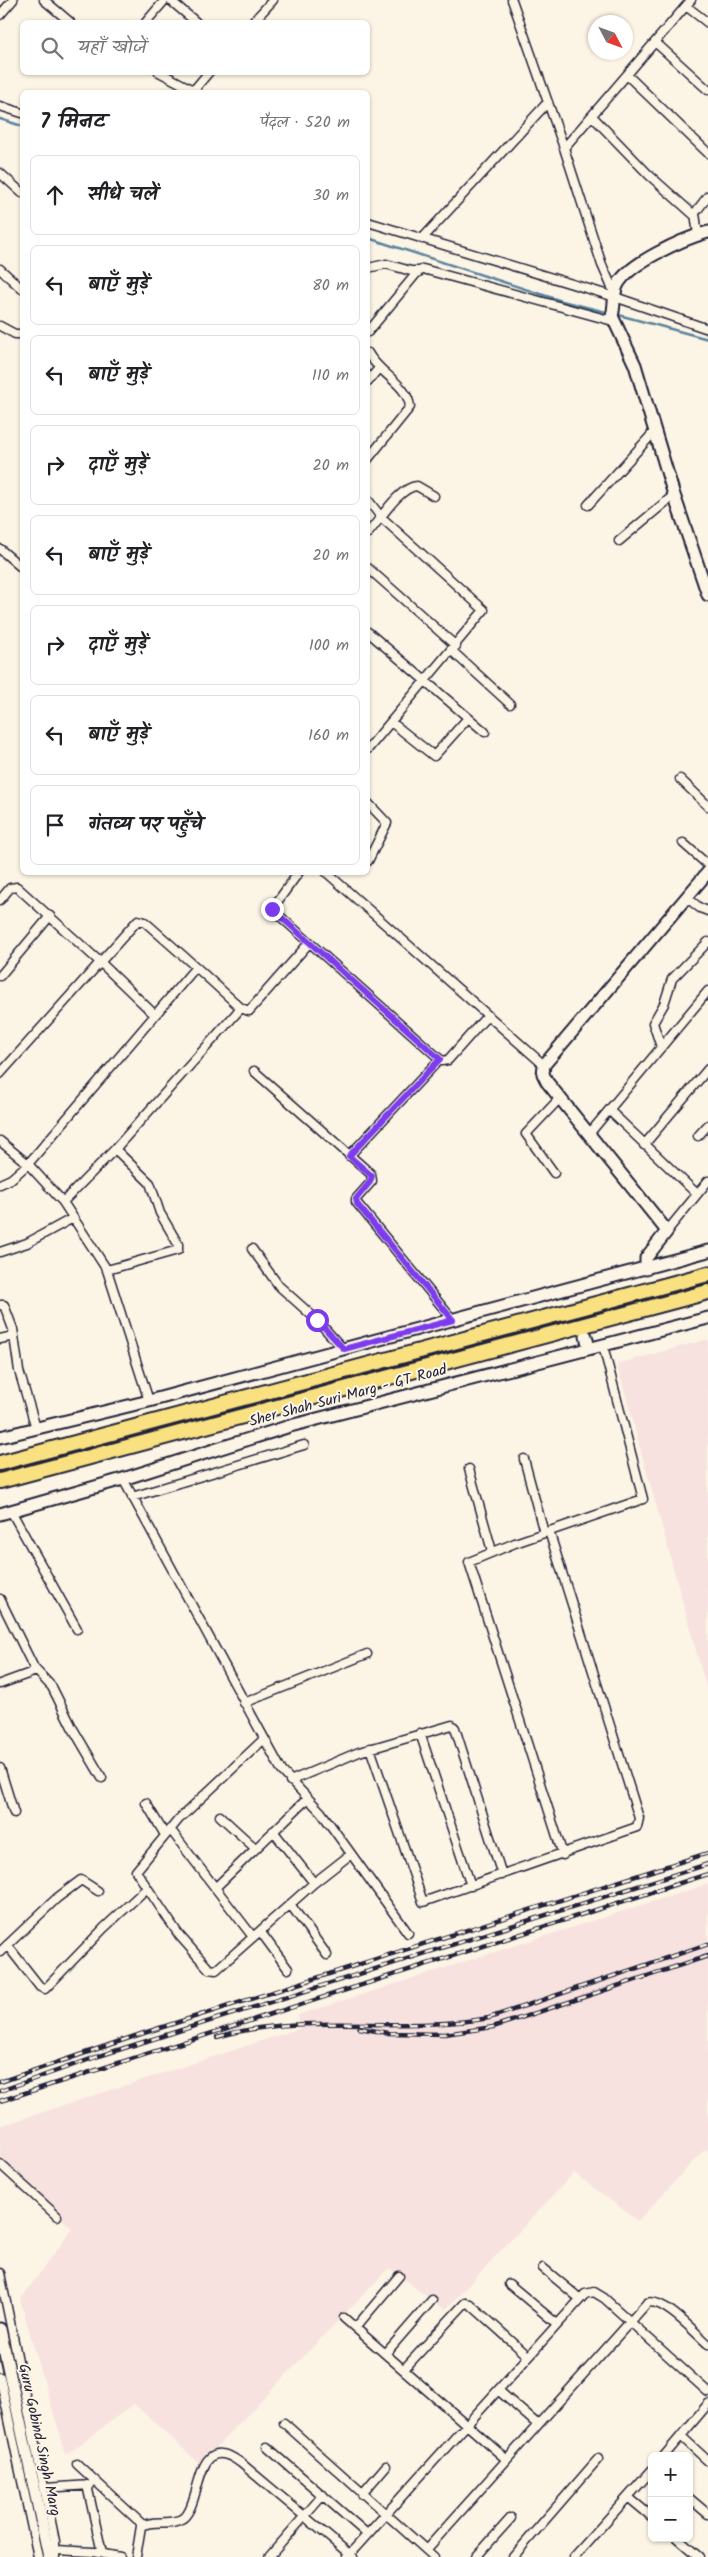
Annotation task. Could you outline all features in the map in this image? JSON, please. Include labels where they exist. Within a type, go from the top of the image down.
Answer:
[{"type":"highway","name":"Sher Shah Suri Marg - GT Road","points":[[0,1463],[708,1274]]},
{"type":"highway","name":"Sher Shah Suri Marg - GT Road","points":[[0,1481],[708,1292]]},
{"type":"street","points":[[0,15],[13,0]]},
{"type":"street","points":[[44,0],[68,20]]},
{"type":"street","points":[[148,20],[165,0]]},
{"type":"street","points":[[170,0],[194,20]]},
{"type":"street","points":[[255,20],[273,0]]},
{"type":"street","points":[[512,0],[564,148],[602,265],[615,298]]},
{"type":"street","points":[[564,148],[688,3],[708,24]]},
{"type":"street","points":[[655,42],[708,90]]},
{"type":"street","points":[[164,75],[191,90]]},
{"type":"street","points":[[196,90],[207,75]]},
{"type":"street","points":[[627,76],[708,152]]},
{"type":"street","points":[[422,239],[548,102]]},
{"type":"street","points":[[0,106],[20,112]]},
{"type":"street","points":[[592,116],[649,175],[694,215],[703,234],[635,267],[624,275],[615,298],[613,319],[635,365],[674,495],[708,595]]},
{"type":"street","points":[[0,173],[20,191]]},
{"type":"street","points":[[694,215],[708,196]]},
{"type":"street","points":[[370,223],[615,298],[708,329]]},
{"type":"street","points":[[370,268],[386,264],[411,271],[429,270],[613,319]]},
{"type":"street","points":[[0,269],[20,287]]},
{"type":"street","points":[[370,330],[419,271]]},
{"type":"street","points":[[0,326],[15,334],[20,334]]},
{"type":"street","points":[[370,356],[379,368],[405,393],[410,406],[370,456]]},
{"type":"street","points":[[370,379],[379,368]]},
{"type":"street","points":[[588,505],[655,431]]},
{"type":"street","points":[[370,531],[396,498],[411,487],[421,487],[434,496]]},
{"type":"street","points":[[619,541],[674,495]]},
{"type":"street","points":[[370,503],[382,518],[484,609],[483,614],[370,747]]},
{"type":"street","points":[[0,549],[20,566]]},
{"type":"street","points":[[370,570],[454,648],[510,704]]},
{"type":"street","points":[[370,634],[424,682],[485,732]]},
{"type":"street","points":[[391,722],[434,756],[468,718]]},
{"type":"street","points":[[680,780],[708,806]]},
{"type":"street","points":[[370,805],[387,823],[370,857]]},
{"type":"street","points":[[683,843],[708,865]]},
{"type":"street","points":[[667,1231],[545,1079],[544,1064],[708,872]]},
{"type":"street","points":[[297,875],[272,908],[444,1062],[448,1060],[487,1016]]},
{"type":"street","points":[[329,875],[487,1016],[544,1064]]},
{"type":"street","points":[[0,900],[10,888],[15,887],[100,962],[155,1016]]},
{"type":"street","points":[[686,898],[708,911]]},
{"type":"street","points":[[0,976],[50,916]]},
{"type":"street","points":[[0,1074],[134,923],[140,920],[248,1012],[310,942]]},
{"type":"street","points":[[661,1047],[653,1022],[664,1004],[670,982],[708,942]]},
{"type":"street","points":[[0,1184],[11,1179],[28,1164],[196,967]]},
{"type":"street","points":[[589,1134],[708,991]]},
{"type":"street","points":[[63,1202],[116,1149],[241,1008]]},
{"type":"street","points":[[349,1156],[440,1059]]},
{"type":"street","points":[[644,1144],[708,1070]]},
{"type":"street","points":[[254,1071],[372,1176],[370,1182],[356,1199],[357,1204],[453,1320]]},
{"type":"street","points":[[554,1173],[526,1134],[560,1098]]},
{"type":"street","points":[[610,1110],[697,1194]]},
{"type":"street","points":[[698,1136],[708,1125]]},
{"type":"street","points":[[0,1141],[28,1164],[63,1202],[107,1270],[149,1401]]},
{"type":"street","points":[[107,1270],[173,1252],[179,1248],[160,1213],[150,1183],[116,1149]]},
{"type":"street","points":[[646,1269],[646,1258],[708,1180]]},
{"type":"street","points":[[0,1252],[27,1243],[73,1218]]},
{"type":"street","points":[[252,1248],[279,1286],[321,1324],[344,1349]]},
{"type":"street","points":[[0,1437],[149,1401],[708,1252]]},
{"type":"street","points":[[574,1287],[576,1299]]},
{"type":"street","points":[[0,1304],[4,1305],[14,1336],[19,1370],[36,1428]]},
{"type":"street","name":"Sher Shah Suri Marg - GT Road","points":[[5,1512],[123,1479],[290,1426],[708,1318]]},
{"type":"street","points":[[0,1339],[14,1336]]},
{"type":"street","points":[[586,1336],[589,1348]]},
{"type":"street","points":[[562,1855],[470,1564],[472,1559],[639,1501],[644,1497],[603,1346]]},
{"type":"street","points":[[132,1497],[304,1445]]},
{"type":"street","points":[[370,1748],[422,1901],[427,1902],[632,1831],[640,1822],[524,1459]]},
{"type":"street","points":[[469,1469],[492,1552]]},
{"type":"street","points":[[123,1479],[244,1703],[290,1781],[321,1812],[408,1933]]},
{"type":"street","points":[[5,1512],[77,1629]]},
{"type":"street","points":[[0,1599],[36,1671],[52,1687],[72,1727],[102,1778]]},
{"type":"street","points":[[244,1703],[367,1654]]},
{"type":"street","points":[[0,1684],[36,1671]]},
{"type":"street","points":[[290,1781],[341,1758],[446,1724],[452,1725],[456,1728],[502,1875]]},
{"type":"street","points":[[420,1733],[471,1886]]},
{"type":"street","points":[[264,1739],[167,1832],[136,1871],[146,1889],[179,1935],[212,1971],[314,1883],[351,1854]]},
{"type":"street","points":[[0,1768],[14,1813]]},
{"type":"street","points":[[215,1888],[308,1798]]},
{"type":"street","points":[[146,1802],[167,1832],[215,1888],[253,1937]]},
{"type":"street","points":[[220,1816],[255,1848]]},
{"type":"street","points":[[274,1831],[314,1883]]},
{"type":"street","points":[[0,1952],[57,1898],[80,1880],[98,1891]]},
{"type":"street","points":[[7,1945],[40,1987],[45,1989],[104,1928],[146,1889]]},
{"type":"street","points":[[290,1904],[327,1955]]},
{"type":"street","points":[[260,1931],[288,1969]]},
{"type":"street","points":[[0,2164],[58,2216]]},
{"type":"street","points":[[543,2268],[580,2298]]},
{"type":"street","points":[[0,2273],[45,2488],[49,2554]]},
{"type":"street","points":[[356,2327],[399,2276]]},
{"type":"street","points":[[509,2284],[557,2324]]},
{"type":"street","points":[[77,2464],[143,2524],[181,2520],[188,2511],[203,2468],[211,2458],[220,2454],[230,2456],[241,2463],[350,2556],[580,2298],[589,2292],[599,2294],[708,2392]]},
{"type":"street","points":[[386,2353],[432,2300]]},
{"type":"street","points":[[284,2424],[429,2554],[506,2459],[647,2303],[656,2302],[665,2307],[708,2344]]},
{"type":"street","points":[[405,2368],[465,2303],[528,2356]]},
{"type":"street","points":[[344,2318],[405,2368],[506,2459]]},
{"type":"street","name":"Guru Gobind Singh Marg","points":[[0,2329],[49,2554]]},
{"type":"street","points":[[0,2378],[49,2554]]},
{"type":"street","points":[[498,2390],[537,2424]]},
{"type":"street","points":[[667,2452],[707,2408]]},
{"type":"street","points":[[681,2436],[708,2461]]},
{"type":"street","points":[[267,2447],[368,2534]]},
{"type":"street","points":[[513,2557],[598,2459]]},
{"type":"street","points":[[362,2494],[386,2466]]},
{"type":"street","points":[[574,2557],[648,2474]]},
{"type":"street","points":[[45,2488],[99,2484]]},
{"type":"street","points":[[87,2485],[102,2553]]},
{"type":"street","points":[[268,2557],[323,2495]]},
{"type":"street","points":[[628,2497],[648,2514]]},
{"type":"street","points":[[693,2501],[708,2514]]},
{"type":"street","points":[[476,2557],[511,2518]]},
{"type":"street","points":[[136,2557],[138,2532],[143,2524]]},
{"type":"street","points":[[682,2542],[699,2557]]},
{"type":"street","points":[[49,2554],[102,2553],[120,2557]]},
{"type":"shaded area","points":[[708,1339],[708,1694],[617,1364]]},
{"type":"shaded area","points":[[708,1884],[708,2151],[705,2149],[638,2221],[574,2173],[445,2310],[389,2268],[200,2464],[134,2404],[66,2455],[20,2300],[72,2229],[0,2156],[0,2126],[301,2028],[298,2015]]},
{"type":"waterway","points":[[0,119],[20,125]]},
{"type":"waterway","points":[[370,239],[562,301],[610,313]]},
{"type":"waterway","points":[[615,314],[708,339]]},
{"type":"tunnel","points":[[576,1299],[585,1332]]},
{"type":"railway","points":[[0,2082],[144,2033],[708,1853]]},
{"type":"railway","points":[[0,2091],[99,2056],[708,1864]]},
{"type":"railway","points":[[0,2101],[708,1874]]},
{"type":"railway","points":[[217,2037],[251,2029],[284,2025],[421,2024],[489,2018],[708,1944]]},
{"type":"railway","points":[[359,2028],[388,2033],[445,2034],[493,2027],[708,1956]]},
{"type":"route","points":[[272,909],[440,1059],[349,1156],[372,1176],[370,1182],[355,1201],[453,1320],[344,1349],[317,1320]]}]
